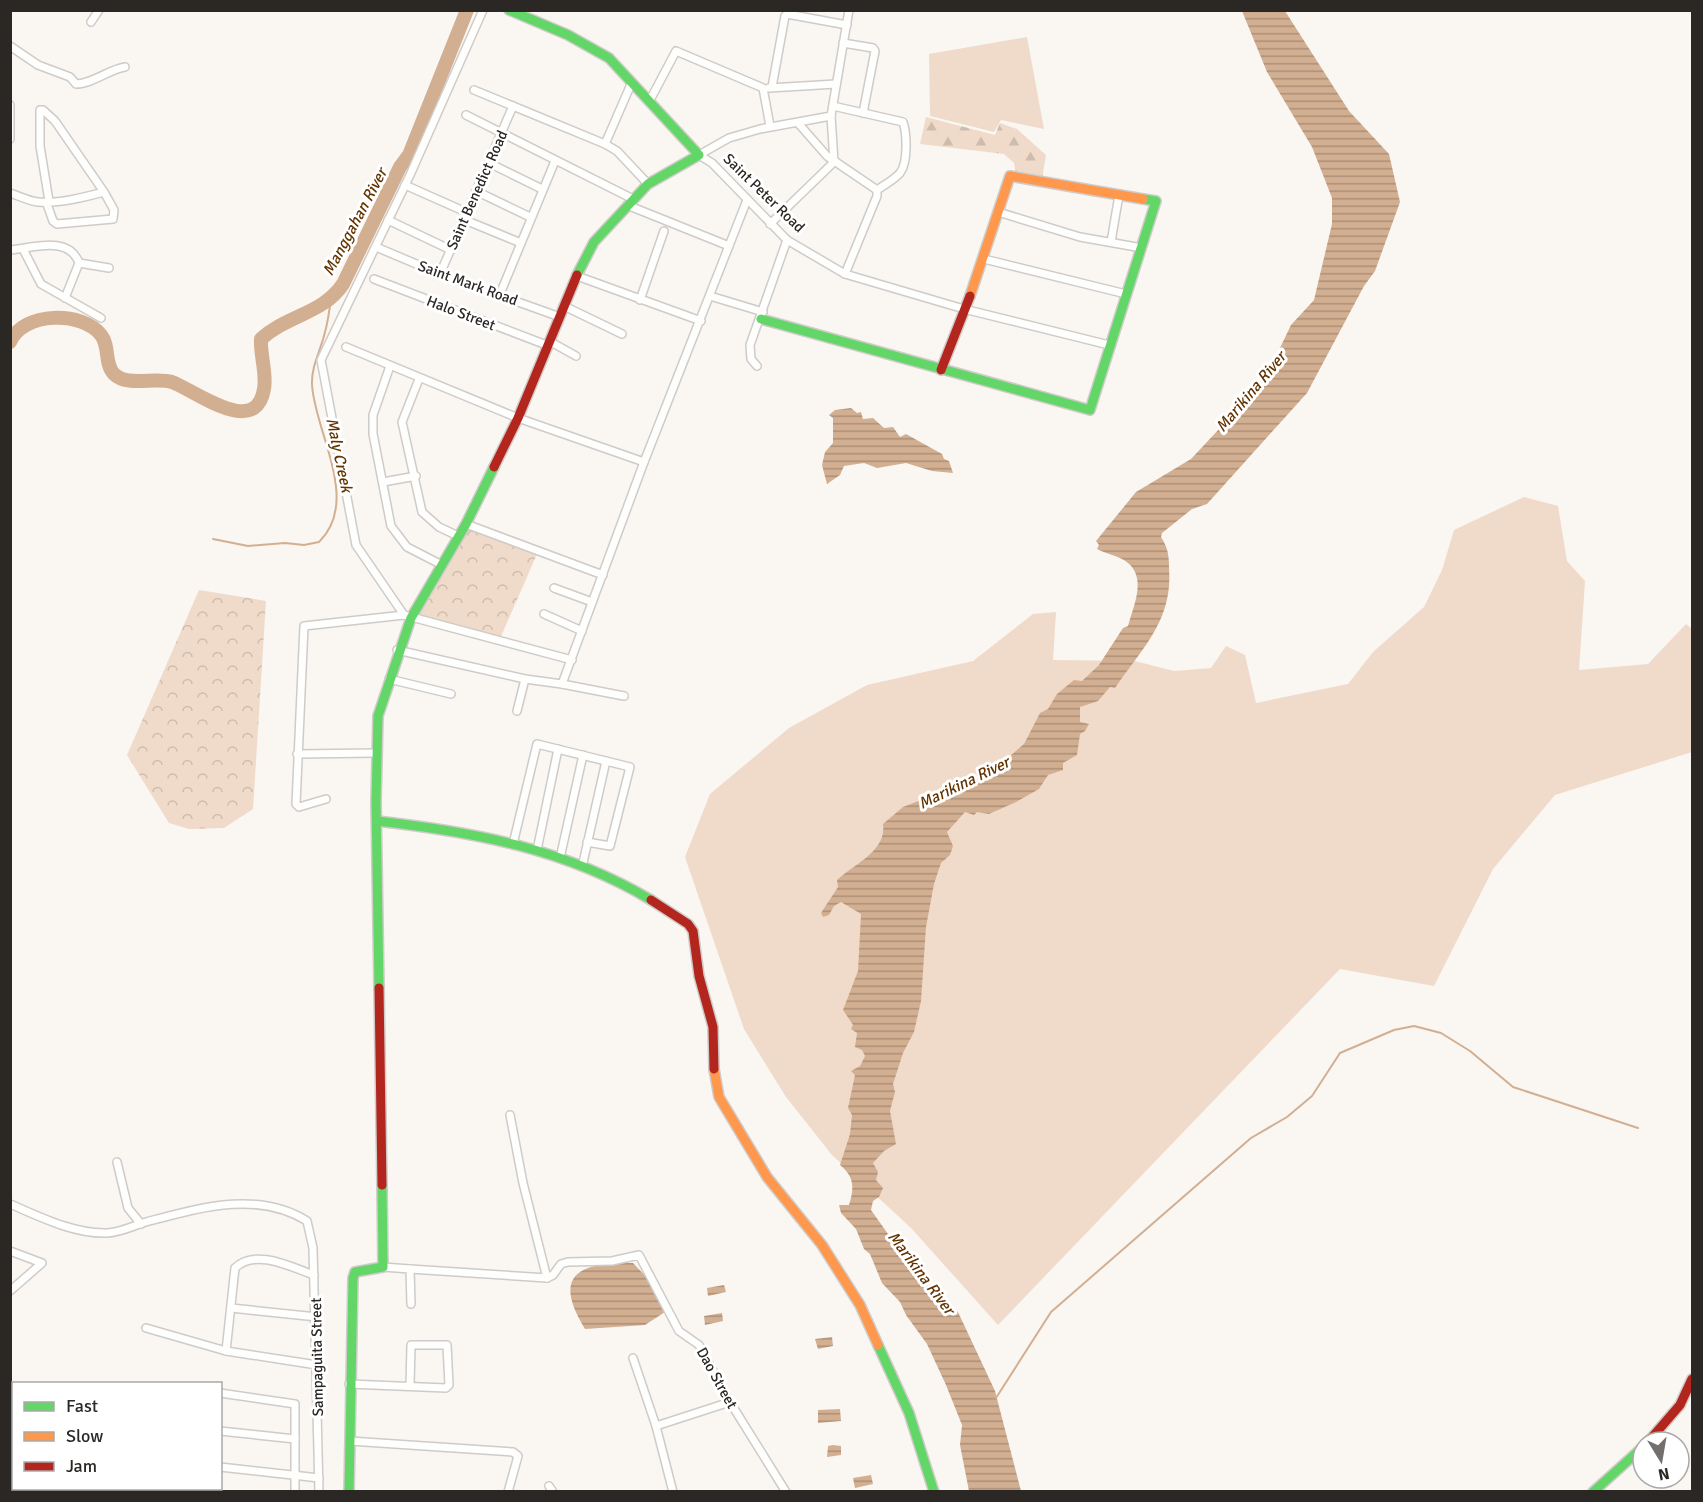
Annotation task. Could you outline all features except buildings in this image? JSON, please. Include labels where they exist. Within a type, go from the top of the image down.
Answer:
[{"type":"street","points":[[91,22],[99,10]]},
{"type":"street","points":[[408,617],[356,545],[321,360],[405,185],[483,10]]},
{"type":"street","name":"Saint Peter Road","points":[[509,10],[598,49],[632,82],[699,155],[712,163],[787,240],[846,274],[964,309],[1109,345]]},
{"type":"street","points":[[770,224],[834,162],[831,116],[849,10]]},
{"type":"street","points":[[772,87],[787,14],[847,26]]},
{"type":"street","points":[[843,43],[873,48],[875,51],[863,113]]},
{"type":"street","points":[[10,46],[38,64],[70,77],[76,84],[107,76],[115,68],[125,67]]},
{"type":"street","points":[[649,102],[676,51],[763,88],[836,84]]},
{"type":"street","points":[[605,144],[632,82]]},
{"type":"street","points":[[763,88],[771,126]]},
{"type":"street","points":[[474,90],[605,144],[617,151],[648,184]]},
{"type":"street","points":[[10,139],[11,105]]},
{"type":"street","name":"Saint Benedict Road","points":[[440,274],[478,192],[513,106]]},
{"type":"street","points":[[833,106],[903,122],[905,156],[901,171],[877,190]]},
{"type":"street","points":[[43,110],[55,121],[104,192],[114,210],[113,219],[57,224],[54,221],[47,204],[49,201],[40,146],[40,111],[43,110]]},
{"type":"street","points":[[465,115],[630,202],[729,246]]},
{"type":"street","points":[[383,1267],[376,753],[378,716],[408,617],[442,565],[465,524],[518,418],[564,306],[594,242],[648,184],[729,138],[771,126],[831,116]]},
{"type":"street","points":[[798,123],[834,162],[877,190]]},
{"type":"street","points":[[500,294],[555,161]]},
{"type":"street","points":[[489,163],[542,189]]},
{"type":"street","points":[[710,296],[762,316],[941,370],[1090,410],[1156,201],[1010,176],[984,259],[941,370]]},
{"type":"street","points":[[405,185],[521,243]]},
{"type":"street","points":[[846,274],[877,196],[877,190]]},
{"type":"street","points":[[10,193],[38,202],[104,192]]},
{"type":"street","points":[[478,192],[530,217]]},
{"type":"street","points":[[1111,242],[1119,195]]},
{"type":"street","points":[[562,684],[644,462],[747,200]]},
{"type":"street","points":[[998,212],[1080,237],[1142,248]]},
{"type":"street","points":[[388,220],[451,250]]},
{"type":"street","points":[[640,300],[664,231]]},
{"type":"street","points":[[757,366],[749,352],[787,240]]},
{"type":"street","points":[[10,250],[64,246],[75,254],[79,263],[65,298]]},
{"type":"street","name":"Saint Mark Road","points":[[376,247],[440,274],[560,317]]},
{"type":"street","points":[[23,249],[41,284],[101,318]]},
{"type":"street","points":[[984,259],[1126,294]]},
{"type":"street","points":[[79,263],[109,268]]},
{"type":"street","points":[[577,276],[701,321]]},
{"type":"street","name":"Halo Street","points":[[374,279],[550,344],[576,356]]},
{"type":"street","points":[[564,306],[622,334]]},
{"type":"street","points":[[346,347],[419,379],[470,396],[518,418],[644,462]]},
{"type":"street","points":[[390,366],[373,415],[374,435],[391,526],[406,547],[442,565]]},
{"type":"street","points":[[419,379],[402,422],[416,476],[422,512],[439,527],[458,536]]},
{"type":"street","points":[[383,482],[416,476]]},
{"type":"street","points":[[465,524],[603,575]]},
{"type":"street","points":[[554,588],[592,602]]},
{"type":"street","points":[[544,614],[582,631]]},
{"type":"street","points":[[326,798],[297,806],[297,754],[304,626],[408,617],[572,660]]},
{"type":"street","points":[[397,650],[525,679],[624,696]]},
{"type":"street","points":[[389,679],[451,694]]},
{"type":"street","points":[[517,711],[525,679]]},
{"type":"street","points":[[513,844],[537,744],[630,767],[610,846],[588,842]]},
{"type":"street","points":[[537,850],[558,748]]},
{"type":"street","points":[[297,754],[376,753]]},
{"type":"street","points":[[560,858],[583,755]]},
{"type":"street","points":[[582,867],[606,761]]},
{"type":"street","points":[[377,821],[444,828],[537,850],[560,858],[641,892],[668,909],[693,931],[699,975],[713,1028],[714,1067],[719,1097],[743,1142],[767,1177],[822,1245],[860,1305],[909,1413],[934,1491]]},
{"type":"street","points":[[349,1491],[349,1384],[354,1274],[383,1267],[550,1277],[523,1183],[510,1115]]},
{"type":"street","points":[[10,1204],[84,1232],[122,1232],[141,1224],[128,1208],[117,1162]]},
{"type":"street","name":"Sampaguita Street","points":[[141,1224],[202,1207],[226,1205],[265,1205],[295,1215],[309,1224],[313,1248],[316,1317],[320,1491]]},
{"type":"street","points":[[10,1251],[42,1263],[13,1287]]},
{"type":"street","name":"Dao Street","points":[[550,1277],[561,1264],[568,1262],[612,1261],[639,1255],[679,1331],[699,1345],[730,1402],[786,1491]]},
{"type":"street","points":[[226,1351],[235,1268],[242,1261],[257,1259],[278,1263],[314,1275]]},
{"type":"street","points":[[410,1269],[411,1304]]},
{"type":"street","points":[[231,1308],[316,1317]]},
{"type":"street","points":[[146,1328],[226,1351],[317,1365]]},
{"type":"street","points":[[349,1384],[410,1386],[448,1386],[447,1345],[411,1345],[410,1386]]},
{"type":"street","points":[[633,1358],[656,1426],[673,1491]]},
{"type":"street","points":[[1658,1430],[1680,1405],[1692,1379]]},
{"type":"street","points":[[222,1394],[295,1404],[295,1491]]},
{"type":"street","points":[[656,1426],[730,1402]]},
{"type":"street","points":[[222,1431],[295,1438]]},
{"type":"street","points":[[350,1441],[510,1452],[518,1455],[508,1491]]},
{"type":"street","points":[[1593,1491],[1631,1458]]},
{"type":"street","points":[[222,1467],[320,1478]]},
{"type":"green space","points":[[1027,37],[1044,129],[1001,120],[994,132],[930,116],[929,54]]},
{"type":"green space","points":[[926,117],[995,135],[1000,123],[1017,129],[1046,155],[1042,179],[1017,177],[1014,163],[1004,154],[920,144]]},
{"type":"green space","points":[[1524,497],[1558,506],[1567,561],[1585,581],[1579,670],[1648,664],[1686,624],[1692,629],[1692,752],[1555,795],[1493,869],[1434,986],[1340,969],[998,1325],[911,1228],[832,1155],[786,1097],[744,1029],[685,857],[710,794],[789,728],[867,685],[973,661],[1033,614],[1056,612],[1053,660],[1135,661],[1174,671],[1211,668],[1226,646],[1245,655],[1256,703],[1348,684],[1373,652],[1424,607],[1442,570],[1454,530]]},
{"type":"green space","points":[[468,528],[537,554],[499,641],[415,622]]},
{"type":"green space","points":[[199,590],[266,601],[253,809],[224,828],[189,829],[169,823],[127,755]]},
{"type":"water","name":"Marikina River","points":[[1242,11],[1285,11],[1349,111],[1389,154],[1400,202],[1375,271],[1364,286],[1307,393],[1207,504],[1192,509],[1162,533],[1161,537],[1168,555],[1169,586],[1161,618],[1145,646],[1115,688],[1110,687],[1098,701],[1080,707],[1080,722],[1089,724],[1080,734],[1077,755],[1063,763],[1063,770],[1048,775],[1039,789],[989,814],[977,812],[974,815],[965,812],[947,832],[953,846],[950,855],[941,863],[934,884],[926,927],[921,1001],[914,1032],[903,1053],[893,1084],[895,1092],[890,1111],[896,1144],[884,1151],[873,1163],[878,1172],[876,1180],[883,1188],[879,1197],[873,1201],[871,1210],[893,1241],[904,1248],[949,1307],[958,1312],[995,1391],[1021,1491],[969,1491],[960,1445],[962,1425],[946,1385],[927,1344],[906,1315],[900,1302],[882,1283],[856,1229],[841,1213],[839,1205],[849,1205],[852,1194],[851,1179],[840,1165],[850,1134],[852,1115],[848,1108],[855,1075],[851,1071],[860,1066],[865,1056],[862,1050],[855,1047],[857,1033],[851,1029],[853,1025],[843,1010],[858,971],[861,914],[841,902],[834,906],[829,915],[823,917],[821,913],[838,887],[837,880],[868,856],[880,842],[883,824],[903,807],[970,781],[1010,756],[1024,744],[1040,713],[1048,709],[1057,694],[1074,680],[1082,681],[1099,665],[1123,628],[1128,626],[1138,585],[1134,570],[1128,563],[1097,549],[1099,545],[1096,541],[1136,492],[1191,459],[1221,427],[1270,369],[1291,325],[1314,300],[1332,224],[1332,198],[1312,147],[1267,72]]},
{"type":"water","points":[[851,408],[857,413],[861,412],[863,419],[873,418],[884,428],[893,427],[900,437],[906,434],[942,454],[944,459],[949,461],[953,473],[932,471],[906,463],[877,468],[864,463],[844,466],[840,475],[827,484],[822,465],[825,452],[833,443],[833,418],[829,415],[835,410]]},
{"type":"water","points":[[633,1263],[654,1285],[665,1312],[645,1325],[585,1329],[575,1310],[571,1295],[571,1284],[576,1275],[598,1265]]},
{"type":"water","points":[[724,1285],[726,1292],[708,1296],[707,1288]]},
{"type":"water","points":[[722,1313],[723,1321],[705,1325],[704,1316]]},
{"type":"water","points":[[832,1337],[833,1346],[818,1349],[815,1339]]},
{"type":"water","points":[[840,1409],[841,1421],[818,1423],[818,1410]]},
{"type":"water","points":[[828,1446],[841,1446],[841,1455],[827,1457]]},
{"type":"water","points":[[871,1475],[873,1484],[855,1488],[853,1478]]},
{"type":"waterway","name":"Manggahan River","points":[[10,342],[27,324],[40,320],[68,318],[92,327],[101,335],[111,370],[120,378],[134,381],[172,382],[209,401],[237,411],[249,410],[259,403],[265,383],[261,339],[282,324],[325,302],[343,284],[400,167],[409,155],[467,10]]},
{"type":"waterway","name":"Maly Creek","points":[[213,539],[248,546],[285,543],[304,545],[319,542],[331,525],[336,507],[336,487],[312,385],[313,371],[326,328],[331,300]]},
{"type":"waterway","points":[[996,1398],[1051,1312],[1251,1138],[1287,1117],[1312,1096],[1340,1053],[1394,1030],[1414,1026],[1441,1033],[1470,1051],[1513,1087],[1638,1128]]},
{"type":"traffic: fast","points":[[509,10],[568,35],[609,58],[699,155],[648,184],[594,242],[577,275]]},
{"type":"traffic: fast","points":[[761,319],[1090,410],[1156,201],[1143,199]]},
{"type":"traffic: fast","points":[[379,988],[376,802],[378,716],[411,618],[466,524],[494,467]]},
{"type":"traffic: fast","points":[[377,821],[484,837],[553,855],[619,882],[651,900]]},
{"type":"traffic: fast","points":[[349,1492],[353,1278],[355,1272],[383,1267],[382,1185]]},
{"type":"traffic: fast","points":[[878,1345],[909,1413],[934,1492]]},
{"type":"traffic: fast","points":[[1593,1492],[1631,1458]]},
{"type":"traffic: slow","points":[[970,296],[1010,176],[1143,199]]},
{"type":"traffic: slow","points":[[714,1069],[719,1097],[767,1177],[822,1245],[860,1305],[878,1345]]},
{"type":"traffic: jam","points":[[494,467],[518,418],[577,275]]},
{"type":"traffic: jam","points":[[941,370],[970,296]]},
{"type":"traffic: jam","points":[[651,900],[688,924],[693,931],[699,976],[713,1027],[714,1069]]},
{"type":"traffic: jam","points":[[379,988],[382,1185]]},
{"type":"traffic: jam","points":[[1658,1430],[1680,1405],[1692,1379]]}]
